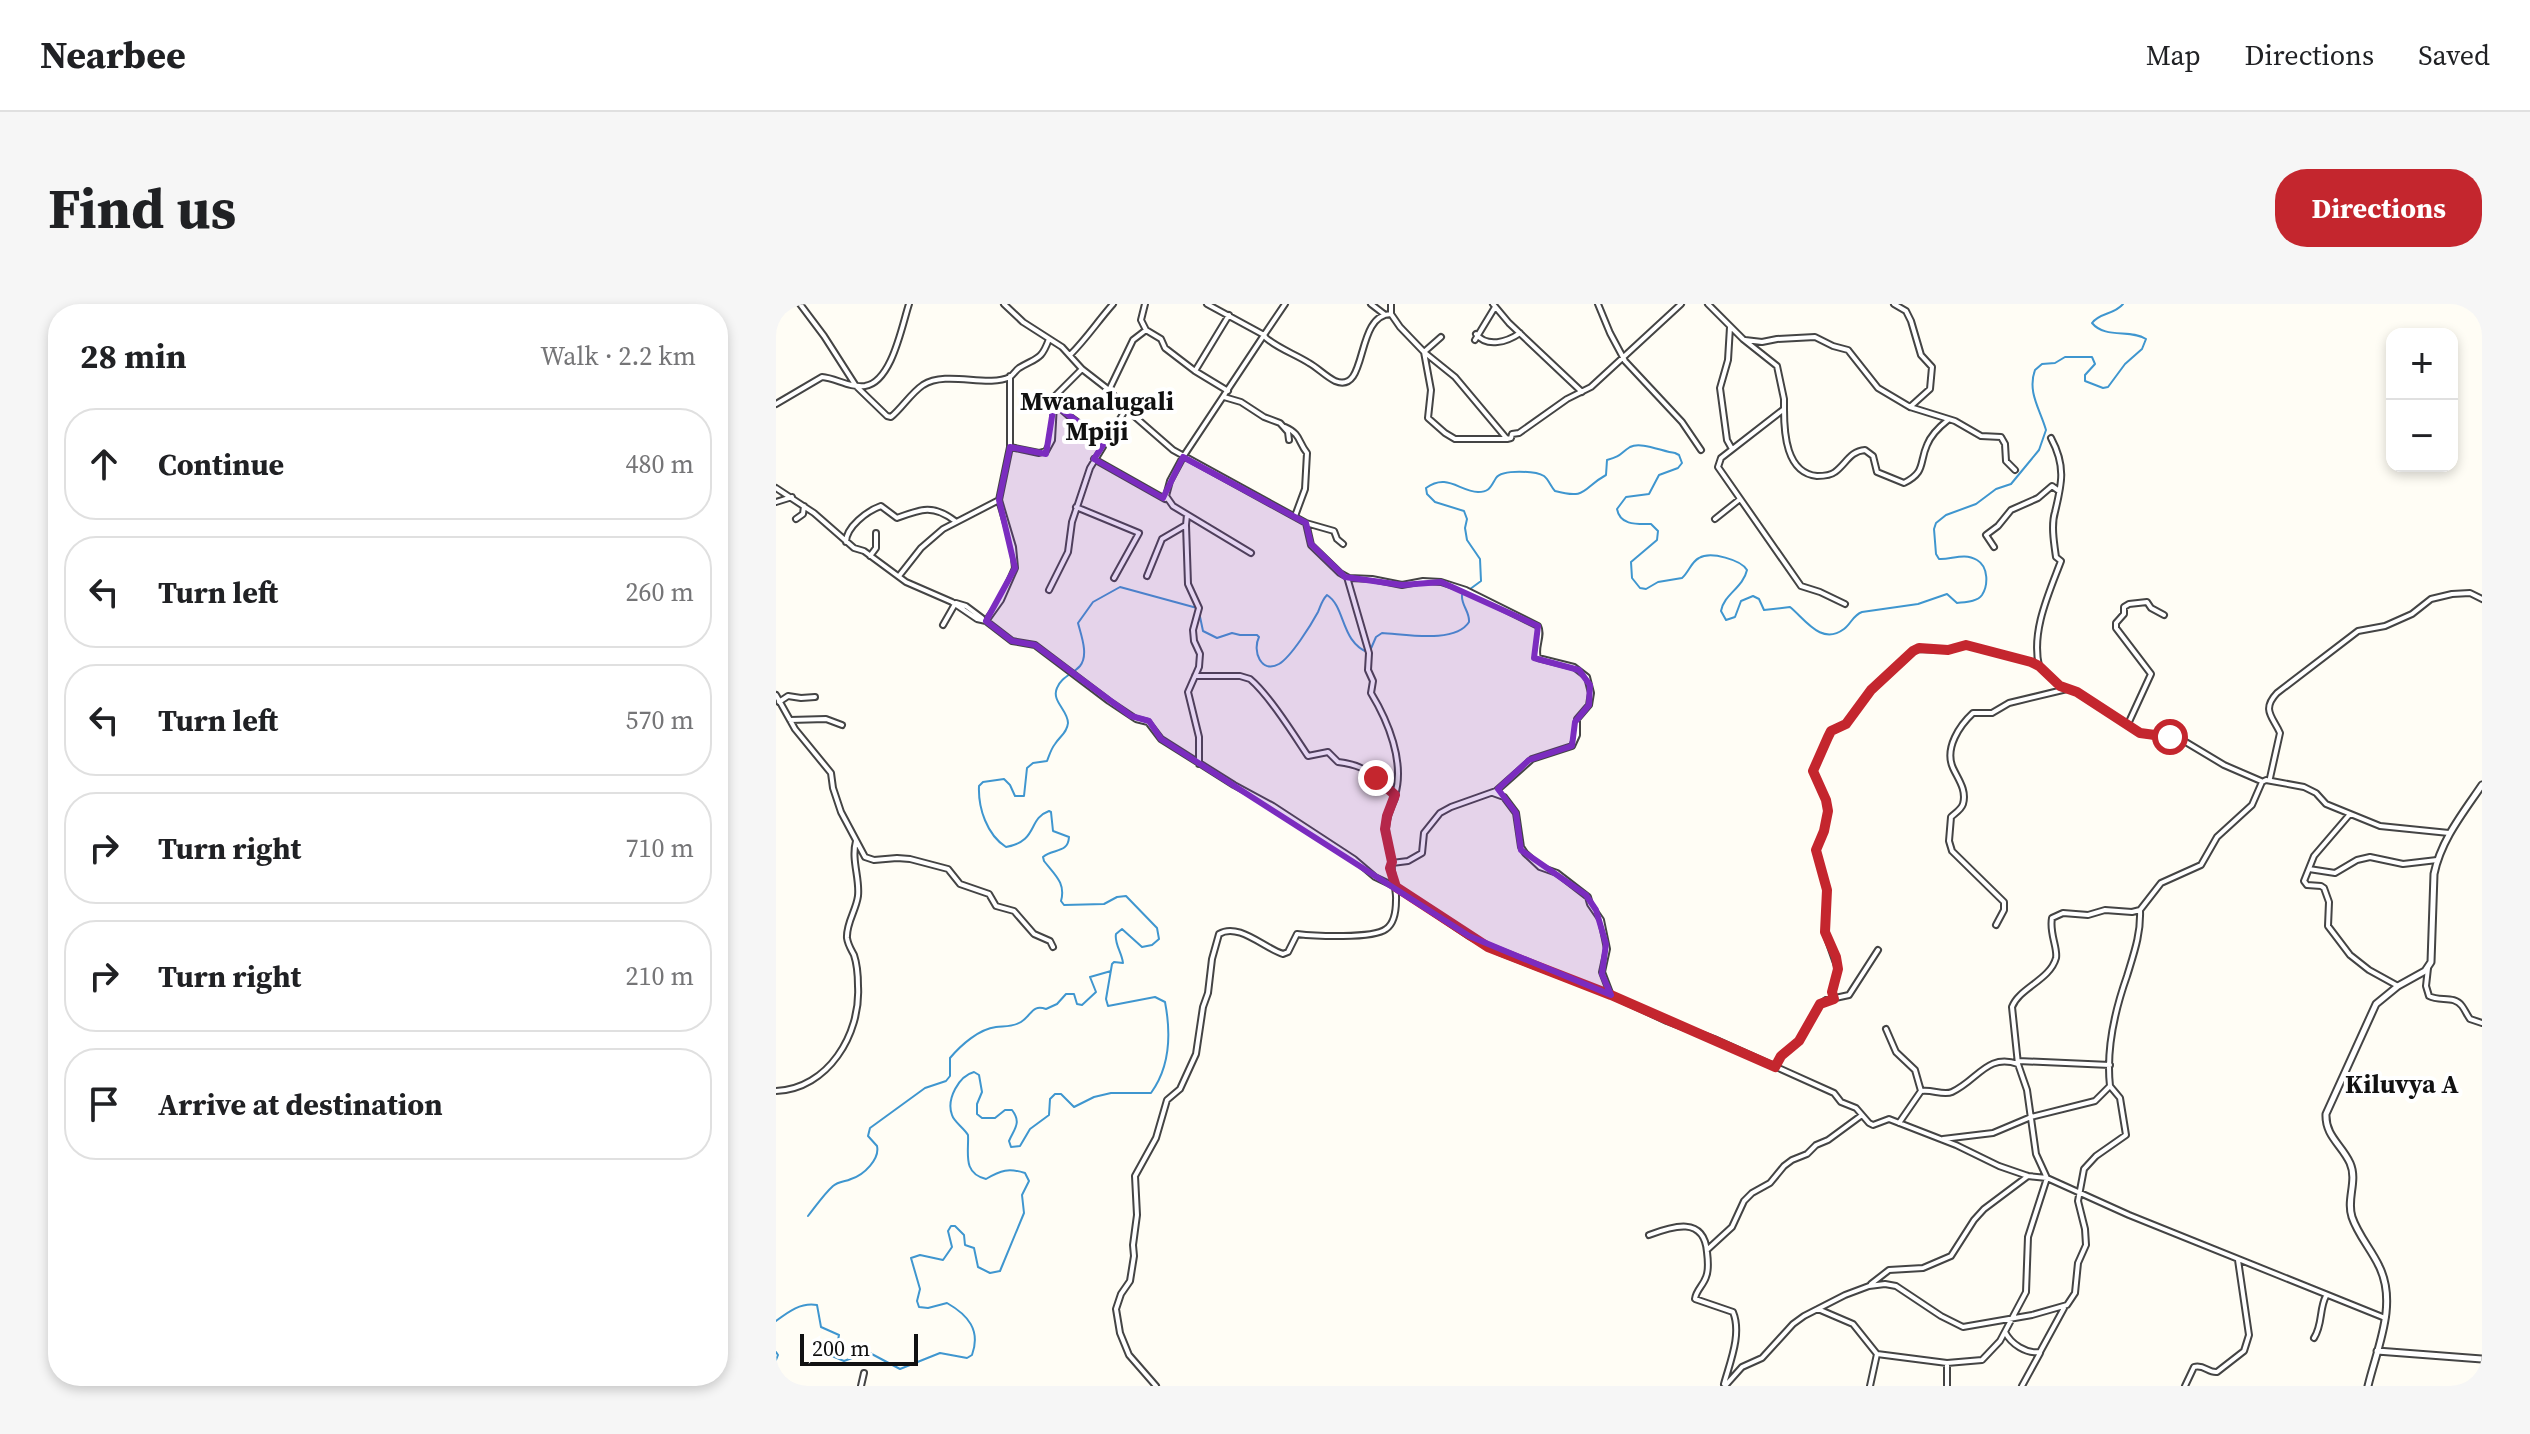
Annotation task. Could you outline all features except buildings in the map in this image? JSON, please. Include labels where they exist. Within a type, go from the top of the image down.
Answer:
[{"type":"street","points":[[800,304],[856,386],[880,412],[891,417],[922,385],[958,379],[991,381],[1010,376],[1042,356],[1049,338]]},
{"type":"street","points":[[776,404],[822,377],[856,386],[872,384],[884,372],[897,345],[909,304]]},
{"type":"street","points":[[1004,304],[1023,322],[1070,355],[1126,409],[1183,457],[1306,523],[1334,531],[1343,544]]},
{"type":"street","points":[[1070,355],[1113,304]]},
{"type":"street","points":[[1145,304],[1141,320],[1146,330],[1161,339],[1165,348],[1195,371],[1228,391]]},
{"type":"street","points":[[1207,304],[1342,382],[1349,380],[1357,371],[1371,324],[1388,314],[1391,304]]},
{"type":"street","points":[[1167,500],[1166,491],[1183,457],[1285,304]]},
{"type":"street","points":[[1371,304],[1388,314],[1424,352],[1455,377],[1507,439]]},
{"type":"street","points":[[1598,304],[1627,364],[1682,422],[1701,450]]},
{"type":"street","points":[[1424,352],[1432,399],[1427,415],[1432,422],[1455,439],[1507,439],[1607,374],[1681,304]]},
{"type":"street","points":[[1708,304],[1743,339],[1777,366],[1784,399],[1788,451],[1804,472],[1815,476],[1831,474],[1851,455],[1865,450],[1873,456],[1877,472],[1904,483],[1919,472],[1928,442],[1950,419]]},
{"type":"street","points":[[1894,304],[1906,311],[1922,359],[1932,367],[1930,389],[1910,407]]},
{"type":"street","points":[[1520,333],[1509,340],[1491,343],[1476,337],[1494,306],[1582,392]]},
{"type":"street","points":[[1195,371],[1229,315]]},
{"type":"street","points":[[1730,327],[1728,360],[1720,388],[1727,440],[1732,449]]},
{"type":"street","points":[[1109,390],[1133,340],[1146,330]]},
{"type":"street","points":[[1424,352],[1441,337]]},
{"type":"street","points":[[1743,339],[1762,342],[1814,337],[1848,350],[1878,388],[1910,407],[1950,419],[1981,436],[2001,437],[2005,444],[2006,461],[2015,470]]},
{"type":"street","points":[[1010,447],[1039,453],[1046,451],[1053,433],[1053,398],[1082,369]]},
{"type":"street","points":[[984,621],[1001,600],[1015,568],[1013,547],[999,500],[1010,447],[1010,376]]},
{"type":"street","points":[[1224,397],[1241,402],[1296,434],[1307,453],[1305,487],[1295,516]]},
{"type":"street","points":[[1054,404],[1105,442]]},
{"type":"street","points":[[1049,590],[1068,552],[1076,507],[1094,459],[1126,409]]},
{"type":"street","points":[[1784,409],[1721,458],[1718,467],[1801,586],[1845,604]]},
{"type":"street","points":[[1285,427],[1289,440]]},
{"type":"street","points":[[2039,666],[2040,620],[2061,561],[2056,557],[2053,524],[2063,473],[2051,438]]},
{"type":"street","points":[[1094,459],[1251,553]]},
{"type":"street","points":[[1994,547],[1986,535],[2011,510],[2038,498],[2052,486],[2059,491]]},
{"type":"street","points":[[776,488],[804,506],[846,542],[909,584],[954,604],[966,606],[1012,641],[1031,643],[1044,650],[1109,701],[1136,719],[1148,722],[1161,739],[1273,806],[1361,864],[1375,877],[1395,886],[1488,947],[1611,995],[1834,1093],[1841,1102],[1854,1106],[1873,1125],[1886,1119],[1941,1139],[1999,1166],[2028,1176],[2047,1178],[2238,1260],[2385,1318]]},
{"type":"street","points":[[776,502],[792,497]]},
{"type":"street","points":[[1715,519],[1740,499]]},
{"type":"street","points":[[899,576],[930,538],[955,521],[990,507],[999,500]]},
{"type":"street","points":[[796,519],[803,514],[804,506]]},
{"type":"street","points":[[846,542],[846,534],[871,510],[881,506],[897,518],[921,509],[940,511],[955,521]]},
{"type":"street","points":[[1076,507],[1139,533],[1114,578]]},
{"type":"street","points":[[1187,515],[1188,584],[1199,608],[1193,630],[1200,654],[1199,667],[1188,692],[1199,737],[1199,764]]},
{"type":"street","points":[[1156,1386],[1129,1355],[1120,1333],[1116,1309],[1130,1281],[1134,1256],[1137,1215],[1135,1176],[1156,1138],[1167,1100],[1180,1089],[1196,1054],[1219,934],[1226,930],[1236,931],[1283,954],[1288,952],[1297,934],[1321,937],[1381,932],[1392,923],[1396,903],[1385,829],[1398,775],[1394,746],[1381,710],[1371,693],[1373,681],[1368,670],[1369,653],[1347,577],[1311,545],[1306,523]]},
{"type":"street","points":[[1147,576],[1162,539],[1186,525]]},
{"type":"street","points":[[870,556],[876,548],[876,533]]},
{"type":"street","points":[[1347,577],[1402,585],[1441,582],[1466,590],[1538,626],[1538,658],[1574,667],[1587,677],[1591,693],[1589,705],[1577,719],[1577,735],[1572,746],[1529,760],[1493,793],[1446,809],[1424,833],[1422,853],[1408,861],[1392,862]]},
{"type":"street","points":[[2269,779],[2280,733],[2270,717],[2270,704],[2277,693],[2358,631],[2385,626],[2412,614],[2431,599],[2470,593],[2482,598]]},
{"type":"street","points":[[2128,724],[2151,674],[2116,628],[2116,623],[2124,614],[2124,607],[2129,604],[2147,602],[2164,615]]},
{"type":"street","points":[[943,625],[954,604]]},
{"type":"street","points":[[1834,999],[1832,992],[1838,969],[1825,932],[1827,890],[1816,850],[1824,831],[1827,804],[1813,771],[1831,731],[1846,724],[1871,690],[1919,648],[1948,650],[1966,645],[2039,666],[2067,689],[2077,692],[2146,735],[2184,741],[2224,765],[2262,782]]},
{"type":"street","points":[[1195,676],[1240,676],[1250,679],[1297,735],[1308,756],[1328,752],[1338,762],[1365,768],[1395,795]]},
{"type":"street","points":[[1996,925],[2004,910],[2004,902],[1956,855],[1949,841],[1951,817],[1964,800],[1960,778],[1951,761],[1954,736],[1973,713],[1992,713],[2009,703],[2067,689]]},
{"type":"street","points":[[815,697],[788,696],[777,700],[829,770],[841,812],[861,852],[869,859],[897,858],[932,863],[948,869],[960,884],[987,893],[996,906],[1014,911],[1030,931],[1052,942],[1053,947]]},
{"type":"street","points":[[790,720],[826,719],[842,725]]},
{"type":"street","points":[[2022,1386],[2075,1293],[2078,1263],[2086,1245],[2079,1207],[2082,1173],[2087,1163],[2126,1135],[2120,1098],[2110,1086],[2110,1065],[2115,1020],[2140,932],[2140,910],[2161,883],[2201,865],[2217,837],[2252,805],[2262,782],[2269,779],[2304,787],[2316,793],[2326,804],[2380,826],[2449,833]]},
{"type":"street","points":[[2482,785],[2449,833],[2437,860],[2434,874],[2433,954],[2426,986],[2429,996],[2437,1000],[2452,999],[2462,1006],[2470,1019],[2482,1023]]},
{"type":"street","points":[[1493,793],[1504,797],[1516,813],[1521,847],[1525,853],[1540,867],[1557,873],[1588,897],[1601,920],[1607,949],[1602,972],[1611,995]]},
{"type":"street","points":[[2350,814],[2314,856],[2305,883],[2324,888],[2330,913],[2328,926],[2344,947],[2369,970],[2398,986]]},
{"type":"street","points":[[776,1091],[799,1087],[833,1064],[853,1025],[858,987],[854,955],[848,945],[847,934],[858,896],[854,858],[856,841]]},
{"type":"street","points":[[2309,869],[2335,873],[2357,860],[2370,857],[2403,864],[2437,860]]},
{"type":"street","points":[[1818,1309],[1853,1324],[1877,1354],[1947,1363],[1982,1360],[2000,1341],[2026,1292],[2028,1237],[2047,1178],[2036,1154],[2027,1090],[2018,1063],[2012,1007],[2016,999],[2033,986],[2054,961],[2056,954],[2050,929],[2052,918],[2063,913],[2088,915],[2105,910],[2140,910]]},
{"type":"street","points":[[1775,1067],[1781,1056],[1799,1041],[1820,1004],[1847,997],[1878,950]]},
{"type":"street","points":[[2368,1386],[2385,1318],[2382,1271],[2352,1218],[2351,1165],[2326,1127],[2326,1114],[2371,1011],[2381,998],[2428,968]]},
{"type":"street","points":[[1886,1029],[1896,1052],[1915,1070],[1921,1091]]},
{"type":"street","points":[[1921,1091],[1948,1094],[1966,1085],[1993,1062],[2005,1060],[2110,1065]]},
{"type":"street","points":[[1941,1139],[1993,1133],[2031,1117],[2095,1101],[2110,1086]]},
{"type":"street","points":[[1899,1123],[1921,1091]]},
{"type":"street","points":[[1707,1250],[1732,1227],[1744,1201],[1752,1193],[1770,1183],[1792,1160],[1807,1154],[1862,1115]]},
{"type":"street","points":[[1724,1386],[1742,1367],[1762,1358],[1793,1324],[1818,1309],[1869,1286],[1889,1270],[1923,1268],[1951,1256],[1984,1209],[2028,1176]]},
{"type":"street","points":[[1649,1235],[1679,1226],[1691,1227],[1705,1238],[1707,1274],[1695,1299],[1733,1312],[1736,1323],[1724,1386]]},
{"type":"street","points":[[2185,1386],[2194,1367],[2203,1366],[2217,1372],[2247,1347],[2249,1335],[2238,1260]]},
{"type":"street","points":[[1869,1286],[1896,1286],[1963,1327],[2065,1306]]},
{"type":"street","points":[[2314,1338],[2321,1323],[2326,1296]]},
{"type":"street","points":[[2005,1332],[2009,1340]]},
{"type":"street","points":[[2000,1341],[2009,1340],[2033,1353],[2041,1351]]},
{"type":"street","points":[[2377,1351],[2482,1359]]},
{"type":"street","points":[[1870,1386],[1877,1354]]},
{"type":"street","points":[[1947,1363],[1947,1386]]},
{"type":"street","points":[[861,1386],[864,1373]]},
{"type":"highlighted area","points":[[1054,404],[1105,442],[1094,459],[1163,498],[1183,457],[1306,523],[1311,544],[1345,577],[1402,585],[1441,582],[1538,626],[1534,658],[1579,670],[1590,685],[1589,705],[1575,722],[1572,746],[1529,760],[1498,789],[1516,813],[1521,850],[1586,895],[1596,910],[1606,944],[1602,974],[1611,995],[1469,936],[1161,739],[1149,721],[1131,716],[1035,645],[1012,641],[986,621],[1015,568],[999,500],[1010,447],[1046,454]]},
{"type":"waterway","points":[[1199,612],[1203,631],[1217,638],[1232,633],[1257,635],[1258,654],[1267,666],[1279,664],[1289,655],[1311,625],[1327,595],[1338,608],[1353,641],[1369,653],[1376,637],[1382,633],[1429,636],[1453,633],[1469,622],[1462,595],[1481,581],[1480,559],[1467,540],[1464,511],[1435,502],[1427,494],[1426,488],[1447,482],[1482,492],[1490,488],[1499,475],[1519,472],[1544,476],[1555,491],[1579,493],[1606,475],[1607,460],[1635,445],[1675,453],[1682,463],[1678,468],[1659,475],[1649,494],[1626,497],[1617,509],[1622,519],[1635,524],[1651,524],[1658,531],[1657,540],[1631,562],[1632,578],[1640,588],[1682,578],[1694,562],[1704,556],[1725,558],[1747,570],[1742,582],[1723,605],[1721,611],[1726,620],[1735,617],[1741,601],[1753,596],[1759,599],[1764,610],[1790,607],[1814,629],[1828,634],[1844,629],[1862,612],[1918,604],[1947,594],[1957,603],[1974,600],[1982,595],[1985,587],[1984,567],[1977,560],[1967,557],[1939,559],[1936,554],[1936,523],[1946,515],[1976,504],[1996,489],[2011,484],[2039,450],[2046,430],[2032,386],[2035,370],[2042,364],[2055,363],[2065,357],[2092,357],[2095,364],[2085,375],[2085,381],[2103,388],[2108,387],[2125,364],[2142,349],[2146,339],[2104,331],[2092,323],[2123,304]]},
{"type":"waterway","points":[[776,1321],[800,1306],[817,1305],[821,1327],[839,1335],[831,1350],[832,1356],[844,1361],[868,1352],[900,1369],[940,1353],[967,1358],[972,1355],[975,1338],[967,1318],[947,1303],[919,1307],[920,1289],[911,1258],[920,1255],[943,1260],[952,1247],[948,1231],[955,1226],[964,1235],[965,1245],[974,1248],[978,1267],[990,1273],[1000,1271],[1024,1213],[1022,1195],[1029,1181],[1025,1173],[1010,1170],[986,1179],[973,1172],[968,1162],[968,1135],[953,1118],[951,1109],[952,1095],[959,1083],[969,1074],[974,1072],[979,1075],[982,1092],[977,1114],[982,1118],[995,1118],[1005,1110],[1012,1110],[1017,1122],[1009,1141],[1011,1147],[1020,1146],[1030,1129],[1049,1115],[1050,1099],[1055,1094],[1061,1094],[1074,1107],[1111,1093],[1151,1093],[1157,1083],[1167,1049],[1165,1002],[1155,997],[1108,1006],[1106,999],[1112,964],[1123,963],[1116,934],[1122,929],[1142,947],[1152,945],[1159,939],[1157,928],[1126,896],[1104,904],[1064,905],[1061,901],[1061,884],[1043,857],[1066,846],[1069,837],[1053,831],[1049,811],[1038,819],[1024,840],[1006,847],[994,836],[985,820],[979,786],[983,782],[1004,779],[1015,796],[1024,796],[1027,768],[1033,763],[1047,761],[1052,748],[1065,732],[1068,723],[1056,697],[1057,688],[1083,661],[1084,645],[1078,623],[1093,602],[1120,587],[1197,608]]},
{"type":"waterway","points":[[808,1216],[833,1186],[861,1174],[874,1161],[877,1146],[868,1136],[870,1128],[925,1088],[946,1081],[950,1076],[950,1058],[965,1043],[990,1028],[1018,1024],[1035,1009],[1046,1009],[1057,1004],[1066,994],[1074,994],[1077,1004],[1082,1005],[1096,992],[1090,977],[1111,971]]},
{"type":"waterway","points":[[776,1352],[776,1360]]},
{"type":"district","name":"Mwanalugali Mpiji","points":[[1097,416]]},
{"type":"district","name":"Kiluvya A","points":[[2402,1084]]},
{"type":"route","points":[[1376,778],[1395,795],[1385,829],[1396,887],[1488,947],[1611,995],[1775,1067],[1781,1056],[1799,1041],[1820,1004],[1834,999],[1832,992],[1838,969],[1825,932],[1827,887],[1816,850],[1828,811],[1813,771],[1831,731],[1846,724],[1871,690],[1913,651],[1919,648],[1948,650],[1966,645],[2031,662],[2060,686],[2077,692],[2140,733],[2170,737]]}]
